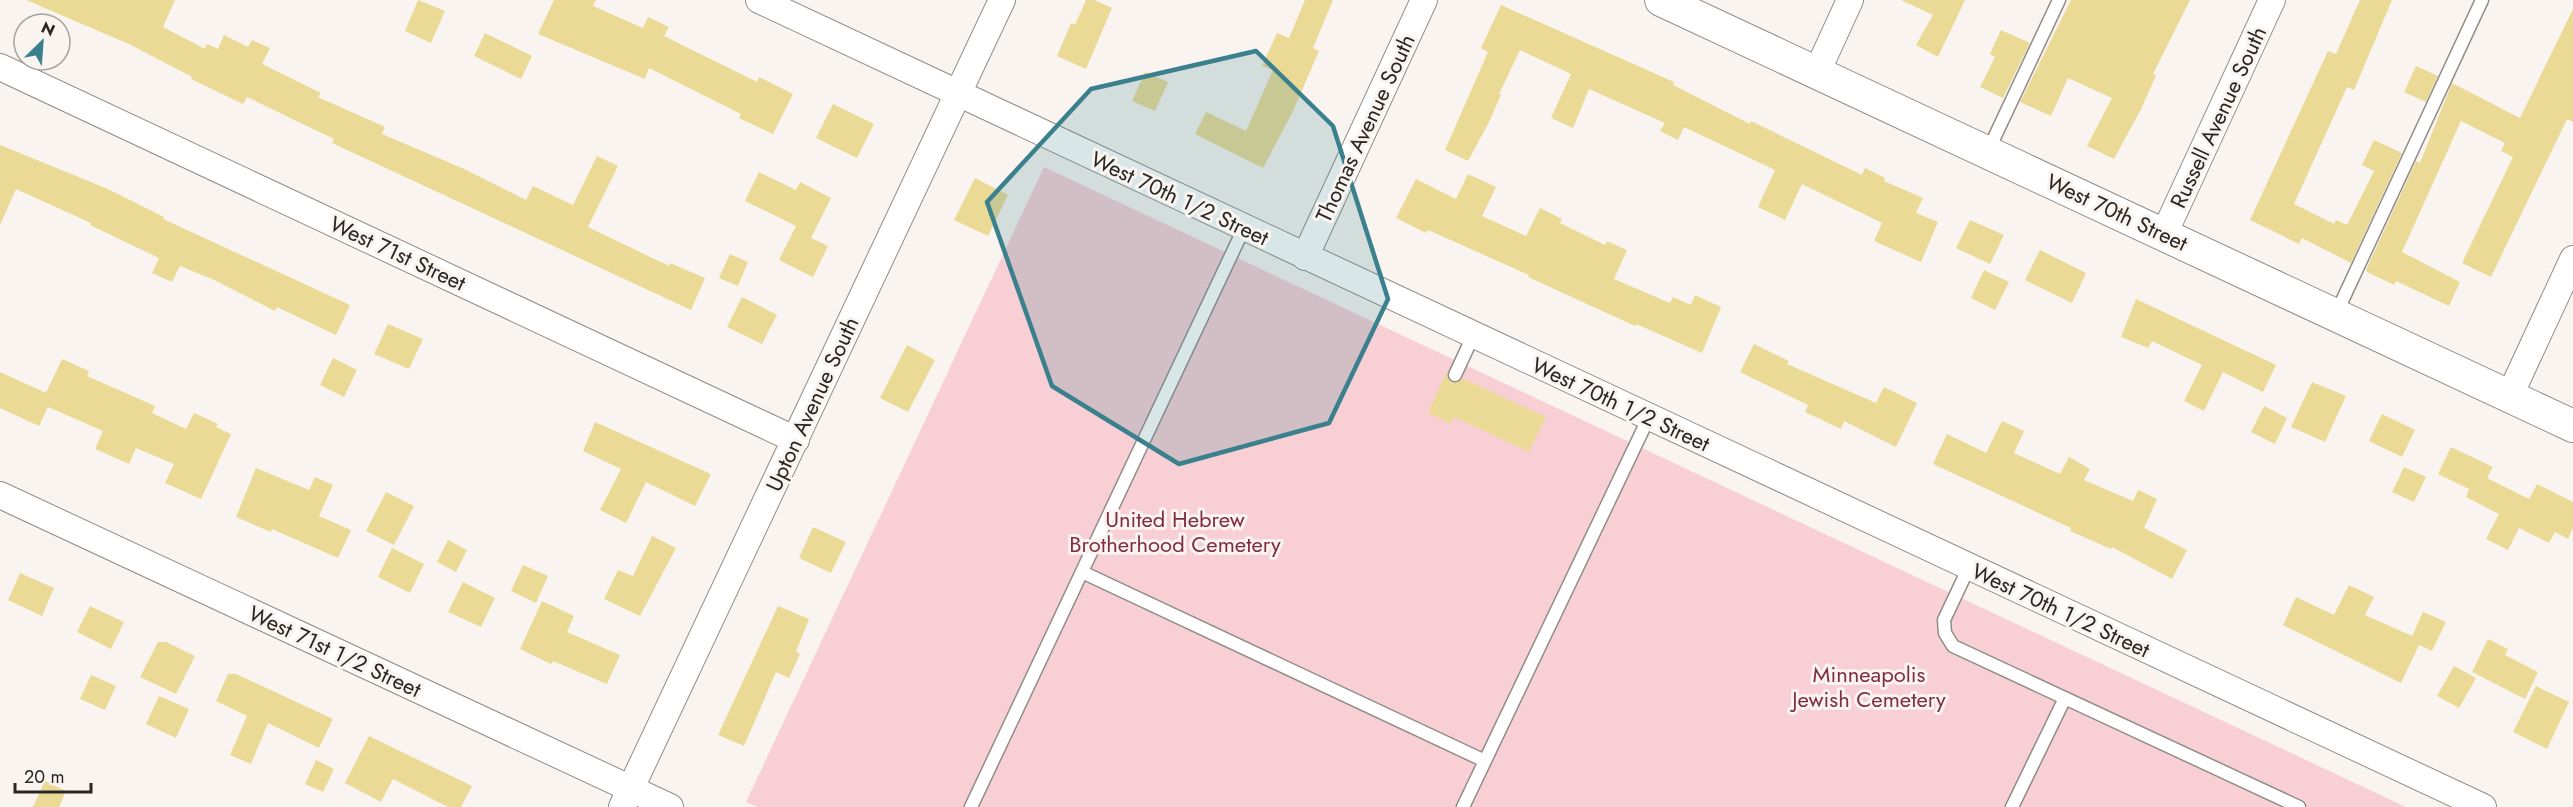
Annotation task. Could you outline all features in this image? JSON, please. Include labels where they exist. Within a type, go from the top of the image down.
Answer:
[{"type":"street","name":"West 70th 1/2 Street","points":[[759,0],[2483,807]]},
{"type":"street","name":"Upton Avenue South","points":[[626,798],[1002,0]]},
{"type":"street","name":"Thomas Avenue South","points":[[1305,257],[1424,0]]},
{"type":"street","name":"West 70th Street","points":[[1661,0],[2573,426]]},
{"type":"street","points":[[1817,72],[1850,0]]},
{"type":"street","name":"Russell Avenue South","points":[[2164,234],[2272,0]]},
{"type":"street","name":"West 71st Street","points":[[0,67],[796,440]]},
{"type":"street","points":[[2510,395],[2573,259]]},
{"type":"street","name":"West 71st 1/2 Street","points":[[0,495],[626,798],[670,807]]},
{"type":"lane","points":[[1988,152],[2059,0]]},
{"type":"lane","points":[[2335,315],[2482,0]]},
{"type":"lane","points":[[971,807],[1244,228]]},
{"type":"lane","points":[[1455,375],[1473,336]]},
{"type":"lane","points":[[1464,807],[1649,417]]},
{"type":"lane","points":[[1970,567],[1944,620],[1945,633],[1953,646],[2299,807]]},
{"type":"lane","points":[[1082,572],[1485,761]]},
{"type":"lane","points":[[2012,807],[2065,698]]},
{"type":"highlighted area","points":[[1256,51],[1333,126],[1388,299],[1329,423],[1179,464],[1052,386],[987,202],[1091,89]]},
{"type":"green space","name":"United Hebrew Brotherhood Cemetery","points":[[1044,167],[2406,807],[757,807],[746,802]]},
{"type":"building","points":[[26,0],[175,0],[163,27],[205,49],[207,44],[218,49],[224,35],[248,47],[252,40],[270,48],[262,64],[321,93],[318,97],[385,127],[382,134],[462,168],[526,200],[533,186],[573,205],[597,156],[618,166],[588,227],[669,266],[670,263],[705,278],[691,310],[332,143],[334,139],[247,97],[243,104],[191,79],[192,77],[131,45],[72,20],[72,12],[54,12]]},
{"type":"building","points":[[418,0],[445,11],[431,43],[405,31]]},
{"type":"building","points":[[554,0],[596,0],[593,6],[643,28],[648,17],[669,27],[664,36],[757,82],[759,77],[793,94],[773,134],[739,118],[741,114],[649,68],[645,79],[538,34]]},
{"type":"building","points":[[1086,0],[1094,0],[1112,8],[1086,69],[1057,56],[1071,23],[1075,25]]},
{"type":"building","points":[[1305,0],[1333,0],[1313,48],[1319,51],[1293,111],[1263,168],[1195,134],[1206,112],[1246,131],[1273,70],[1262,66],[1277,33],[1289,38]]},
{"type":"building","points":[[1901,0],[1965,0],[1938,57],[1916,45],[1933,15]]},
{"type":"building","points":[[2071,0],[2190,0],[2153,74],[2156,76],[2140,111],[2114,159],[2087,146],[2112,98],[2068,78],[2051,116],[2020,102]]},
{"type":"building","points":[[2360,0],[2392,0],[2354,90],[2347,87],[2294,204],[2334,224],[2336,220],[2347,225],[2374,171],[2362,165],[2374,140],[2402,153],[2351,263],[2302,238],[2299,244],[2250,220],[2328,51],[2336,54]]},
{"type":"building","points":[[1501,5],[1674,82],[1673,85],[1750,124],[1751,121],[1862,175],[1865,168],[1885,178],[1884,181],[1923,198],[1916,213],[1938,222],[1921,262],[1874,241],[1882,223],[1802,184],[1785,220],[1758,207],[1775,170],[1684,127],[1678,140],[1660,131],[1665,123],[1589,89],[1573,128],[1551,118],[1571,74],[1520,50],[1499,94],[1501,95],[1489,122],[1468,161],[1445,150],[1488,52],[1481,48]]},
{"type":"building","points":[[2573,9],[2573,122],[2567,119],[2491,277],[2462,263],[2513,157],[2501,151],[2505,143],[2461,121],[2402,252],[2460,282],[2449,306],[2396,281],[2394,285],[2367,272],[2416,161],[2420,163],[2452,83],[2520,118]]},
{"type":"building","points":[[2001,30],[2030,43],[2003,98],[1980,87],[1995,57],[1990,54]]},
{"type":"building","points":[[485,33],[532,56],[521,79],[474,56]]},
{"type":"building","points":[[2416,66],[2438,76],[2426,102],[2404,92]]},
{"type":"building","points":[[1145,72],[1168,82],[1155,111],[1132,101]]},
{"type":"building","points":[[833,104],[874,124],[857,158],[816,138]]},
{"type":"building","points":[[0,145],[108,189],[164,217],[163,219],[350,305],[336,335],[277,307],[275,311],[212,279],[180,266],[172,282],[152,273],[159,258],[90,225],[91,223],[16,189],[0,225]]},
{"type":"building","points":[[759,172],[796,190],[800,182],[831,198],[811,238],[828,246],[813,277],[779,260],[796,226],[745,201]]},
{"type":"building","points":[[1468,174],[1496,187],[1482,216],[1526,236],[1540,208],[1562,219],[1560,223],[1605,245],[1607,241],[1627,250],[1614,279],[1670,303],[1673,297],[1691,305],[1695,295],[1721,307],[1702,353],[1636,324],[1635,326],[1528,277],[1529,275],[1428,230],[1426,233],[1396,218],[1416,179],[1456,199]]},
{"type":"building","points":[[975,178],[1008,195],[988,236],[954,220]]},
{"type":"building","points":[[1970,220],[2004,235],[1990,264],[1956,248]]},
{"type":"building","points":[[2040,250],[2086,273],[2072,303],[2025,280]]},
{"type":"building","points":[[730,254],[748,262],[738,286],[719,278]]},
{"type":"building","points":[[1984,270],[2009,282],[1995,310],[1971,298]]},
{"type":"building","points":[[742,297],[777,315],[762,344],[727,327]]},
{"type":"building","points":[[2136,299],[2276,365],[2263,392],[2223,372],[2204,411],[2184,401],[2202,365],[2152,341],[2148,348],[2121,337]]},
{"type":"building","points":[[388,324],[423,339],[409,369],[374,354]]},
{"type":"building","points":[[1754,344],[1789,361],[1787,364],[1876,403],[1884,387],[1917,403],[1896,447],[1844,421],[1841,429],[1805,412],[1808,405],[1740,372]]},
{"type":"building","points":[[907,345],[935,360],[908,412],[880,398]]},
{"type":"building","points":[[333,358],[357,370],[344,397],[320,385]]},
{"type":"building","points":[[62,359],[89,371],[87,376],[155,406],[152,413],[186,429],[194,413],[218,424],[216,427],[231,434],[201,499],[165,483],[174,464],[136,448],[129,464],[95,449],[103,431],[48,407],[39,426],[0,408],[0,372],[46,393]]},
{"type":"building","points":[[1447,371],[1451,382],[1456,383],[1462,378],[1546,417],[1529,452],[1454,417],[1451,424],[1428,413]]},
{"type":"building","points":[[2312,382],[2346,396],[2325,442],[2291,427]]},
{"type":"building","points":[[2264,406],[2287,418],[2275,444],[2251,432]]},
{"type":"building","points":[[2382,414],[2415,430],[2402,457],[2369,441]]},
{"type":"building","points":[[2002,421],[2024,431],[2014,453],[2060,474],[2069,457],[2090,469],[2084,480],[2133,501],[2138,490],[2157,499],[2144,528],[2187,550],[2172,579],[2112,547],[2111,549],[2070,531],[2071,528],[1933,464],[1947,434],[1986,453]]},
{"type":"building","points":[[595,422],[711,474],[695,506],[646,482],[626,523],[600,510],[621,469],[583,451]]},
{"type":"building","points":[[2451,447],[2493,467],[2487,478],[2529,499],[2537,484],[2573,502],[2573,528],[2568,539],[2555,532],[2549,543],[2519,528],[2508,550],[2486,539],[2499,514],[2466,497],[2469,489],[2438,474]]},
{"type":"building","points":[[2404,467],[2426,477],[2414,502],[2392,492]]},
{"type":"building","points":[[256,468],[309,490],[315,477],[333,485],[319,516],[351,530],[338,558],[272,529],[271,532],[236,517]]},
{"type":"building","points":[[386,492],[414,506],[394,545],[366,531]]},
{"type":"building","points":[[813,527],[846,542],[831,573],[799,558]]},
{"type":"building","points":[[652,536],[676,548],[640,616],[604,599],[618,570],[633,576]]},
{"type":"building","points":[[448,540],[467,550],[456,572],[437,562]]},
{"type":"building","points":[[392,548],[424,564],[410,593],[378,577]]},
{"type":"building","points":[[523,565],[548,576],[536,603],[511,591]]},
{"type":"building","points":[[20,573],[54,588],[42,616],[8,600]]},
{"type":"building","points":[[463,582],[495,598],[481,627],[448,612]]},
{"type":"building","points":[[2349,585],[2374,597],[2365,615],[2412,636],[2423,612],[2446,622],[2432,651],[2419,645],[2401,683],[2283,625],[2296,597],[2334,615]]},
{"type":"building","points":[[542,601],[574,616],[567,632],[620,655],[607,684],[553,661],[551,664],[520,649]]},
{"type":"building","points":[[90,606],[124,622],[111,649],[77,632]]},
{"type":"building","points":[[778,606],[809,619],[796,652],[800,654],[789,678],[776,672],[744,746],[718,735]]},
{"type":"building","points":[[2488,639],[2508,649],[2505,655],[2538,672],[2525,699],[2472,672]]},
{"type":"building","points":[[158,642],[166,642],[195,656],[176,694],[140,677]]},
{"type":"building","points":[[2454,666],[2476,678],[2459,708],[2437,696]]},
{"type":"building","points":[[228,674],[236,674],[333,719],[319,748],[268,723],[251,764],[230,755],[247,716],[216,701]]},
{"type":"building","points":[[91,675],[116,686],[105,710],[80,699]]},
{"type":"building","points":[[2536,686],[2569,702],[2547,749],[2513,732]]},
{"type":"building","points":[[159,696],[189,709],[176,738],[146,724]]},
{"type":"building","points":[[369,736],[472,786],[461,807],[448,807],[393,779],[381,802],[345,783]]},
{"type":"building","points":[[316,760],[334,769],[323,792],[305,784]]},
{"type":"building","points":[[45,781],[66,791],[59,807],[33,807]]},
{"type":"park label","name":"Minneapolis Jewish Cemetery","points":[[1869,686]]}]
